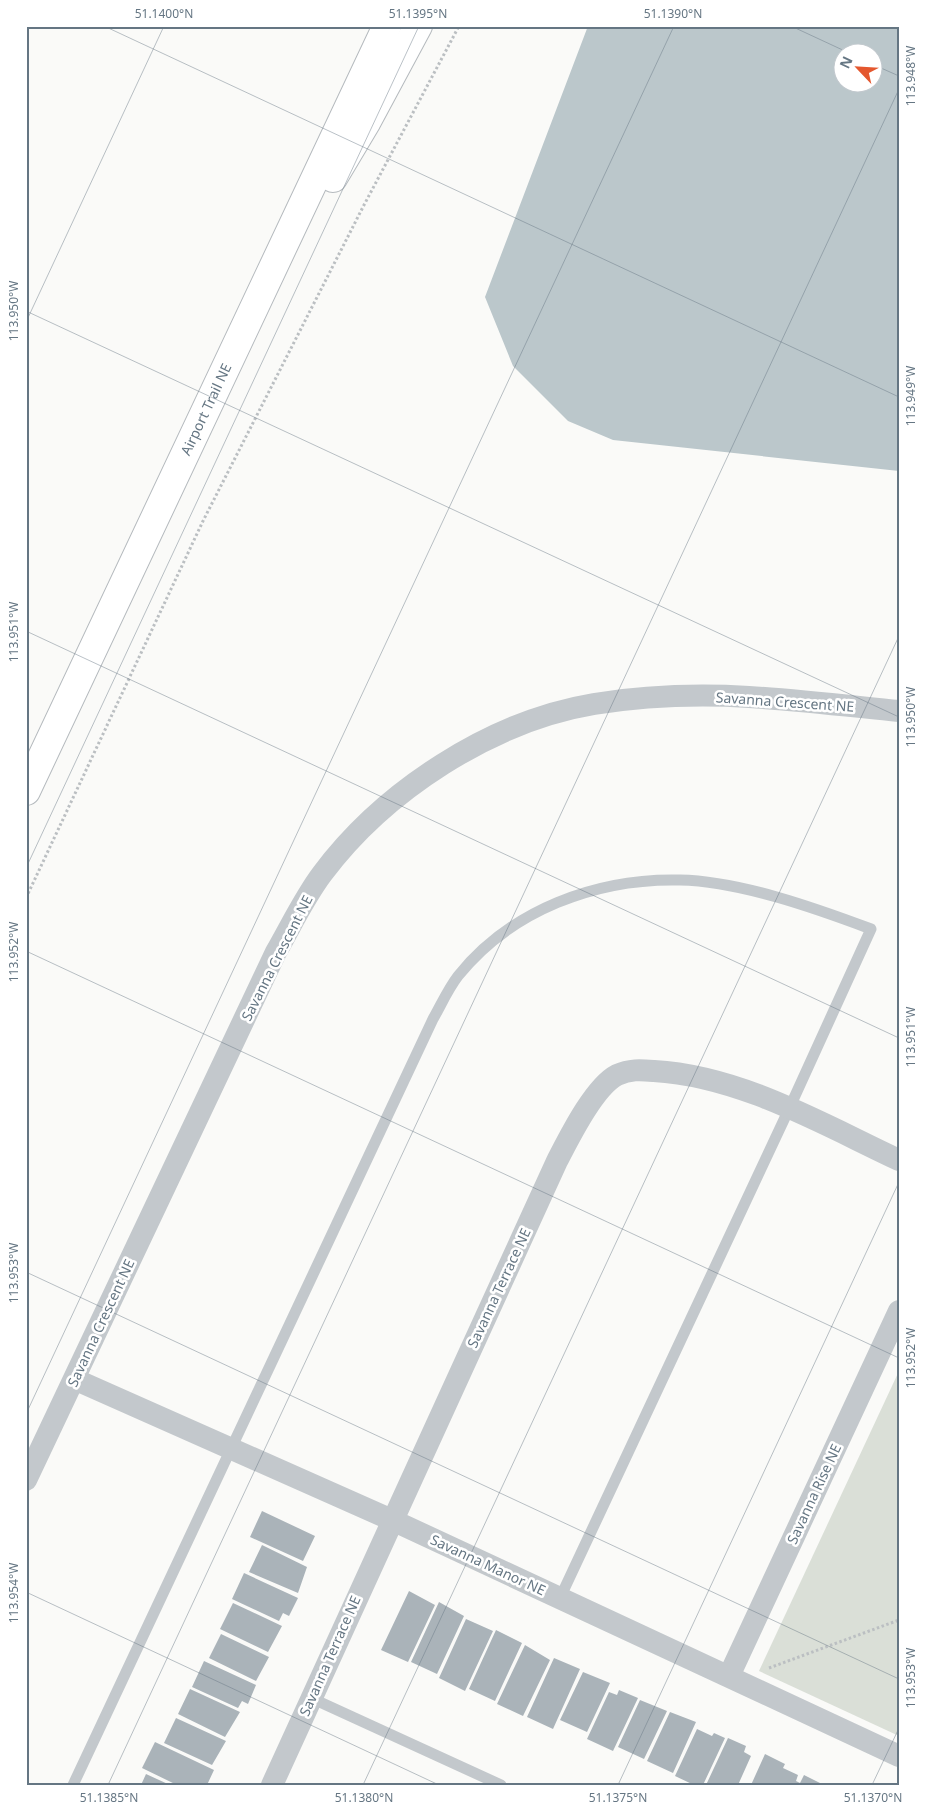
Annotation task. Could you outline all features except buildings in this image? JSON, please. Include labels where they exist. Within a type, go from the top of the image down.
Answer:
[{"type":"main road","name":"Airport Trail NE","points":[[26,791],[387,26]]},
{"type":"main road","points":[[251,314],[367,121],[418,26]]},
{"type":"street","name":"Savanna Crescent NE","points":[[26,1480],[276,952],[298,912],[322,875],[344,848],[376,815],[411,785],[496,734],[539,719],[593,704],[663,697],[748,697],[899,711]]},
{"type":"street","name":"Savanna Terrace NE","points":[[272,1785],[557,1161],[577,1123],[597,1095],[615,1076],[630,1070],[689,1074],[720,1082],[789,1109],[899,1160]]},
{"type":"street","name":"Savanna Rise NE","points":[[729,1676],[899,1312]]},
{"type":"street","name":"Savanna Manor NE","points":[[74,1379],[392,1520],[899,1756]]},
{"type":"lane","points":[[73,1785],[433,1019],[458,977],[486,946],[526,916],[570,896],[624,883],[680,880],[731,887],[775,898],[870,929],[789,1109],[560,1598]]},
{"type":"lane","points":[[311,1698],[501,1785]]},
{"type":"path","points":[[26,898],[207,512],[364,205],[459,26]]},
{"type":"path","points":[[759,1671],[899,1620]]},
{"type":"shaded area","points":[[588,26],[899,26],[899,471],[613,440],[568,421],[513,366],[485,297]]},
{"type":"shaded area","points":[[899,1371],[899,1736],[759,1671]]}]
